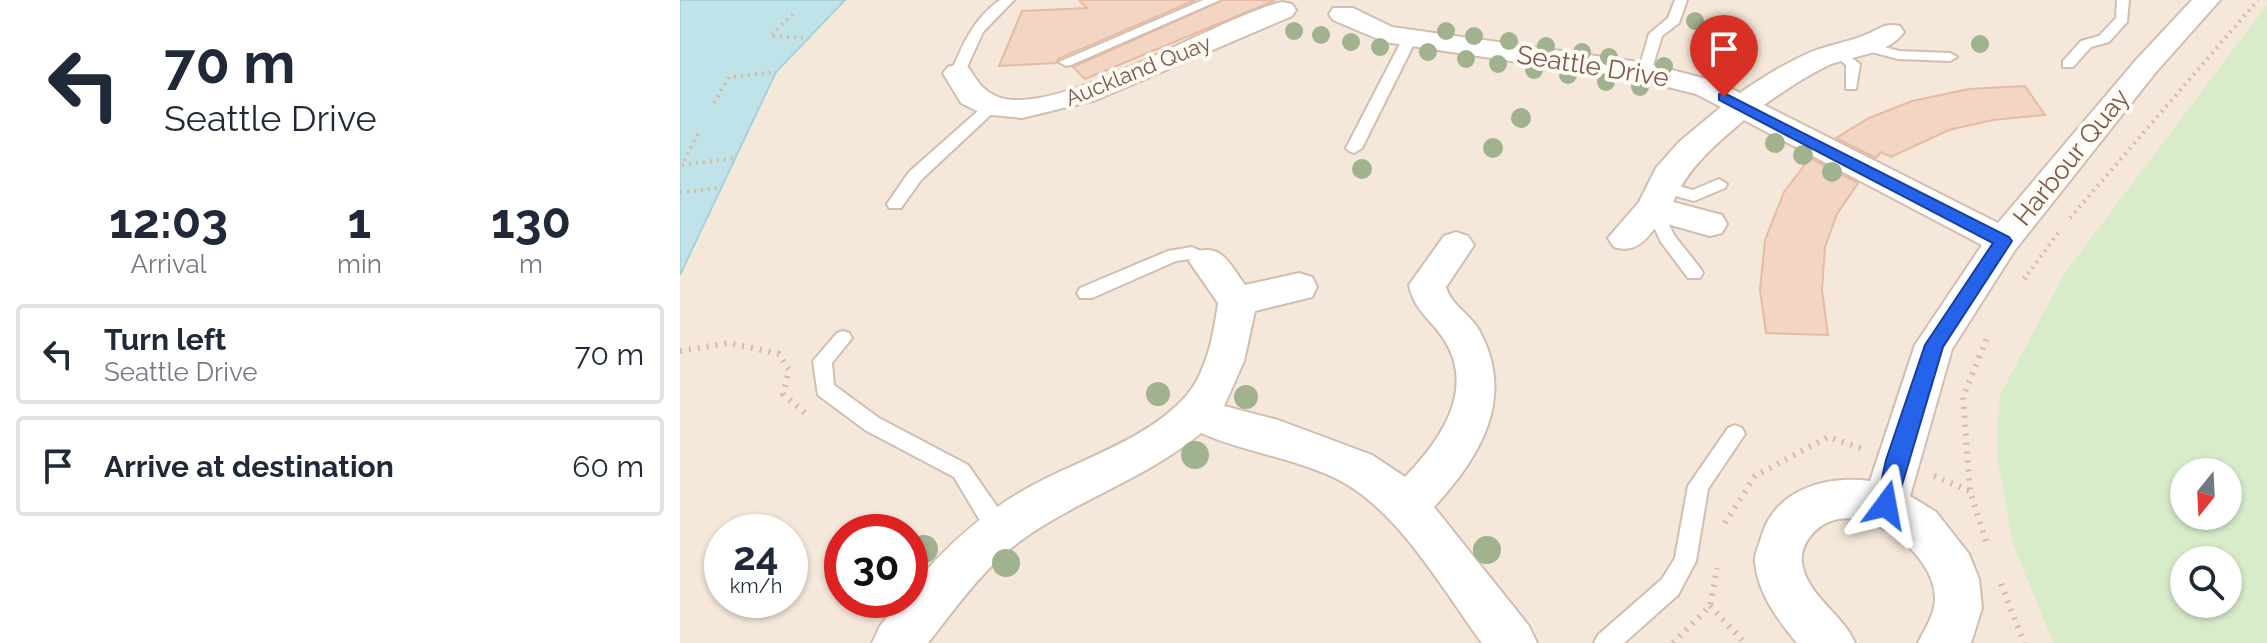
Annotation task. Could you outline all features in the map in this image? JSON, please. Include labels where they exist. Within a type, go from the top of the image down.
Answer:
[{"type":"street","name":"Harbour Quay","points":[[1886,505],[1934,345],[2003,241],[2146,66],[2207,0]]},
{"type":"street","name":"Seattle Drive","points":[[1280,5],[1334,13],[1374,31],[1410,38],[1645,72],[1707,88],[2003,241]]},
{"type":"street","name":"Auckland Quay","points":[[992,106],[1025,109],[1075,97],[1280,5]]},
{"type":"street","points":[[1626,238],[1658,198],[1690,149],[1742,106],[1780,79],[1879,40],[1890,32]]},
{"type":"street","points":[[1850,49],[1886,66]]},
{"type":"street","points":[[958,73],[963,88],[976,100],[992,106]]},
{"type":"street","points":[[1658,198],[1710,224]]},
{"type":"street","points":[[1407,505],[1446,465],[1469,426],[1475,367],[1464,337],[1429,302],[1427,285],[1456,245]]},
{"type":"street","points":[[897,643],[973,552],[1001,528],[1041,501],[1128,460],[1198,413],[1223,365],[1235,326],[1237,301],[1207,261]]},
{"type":"street","points":[[1237,301],[1299,287]]},
{"type":"street","points":[[1198,413],[1230,427],[1278,438],[1357,468],[1407,505],[1512,643]]},
{"type":"street","points":[[1810,637],[1781,578],[1778,554],[1783,532],[1796,514],[1813,502],[1835,497],[1860,498],[1886,505],[1915,522],[1931,537],[1954,574],[1960,603],[1954,631],[1943,643]]},
{"type":"lane","points":[[958,73],[974,31],[1008,0]]},
{"type":"lane","points":[[1066,62],[1214,0]]},
{"type":"lane","points":[[1645,72],[1656,34],[1674,20],[1681,0]]},
{"type":"lane","points":[[2068,64],[2086,44],[2104,39],[2122,19],[2123,0]]},
{"type":"lane","points":[[1354,148],[1410,38]]},
{"type":"lane","points":[[1851,86],[1853,64],[1850,49],[1950,57]]},
{"type":"lane","points":[[895,204],[925,165],[992,106]]},
{"type":"lane","points":[[1694,273],[1667,238],[1658,198],[1694,196],[1719,184]]},
{"type":"lane","points":[[1086,293],[1174,255],[1192,253],[1207,261]]},
{"type":"lane","points":[[843,338],[822,361],[825,389],[872,424],[961,471],[986,512],[1001,528]]},
{"type":"lane","points":[[1606,643],[1670,587],[1685,561],[1698,486],[1735,434]]},
{"type":"path","points":[[2016,289],[2066,223],[2258,0]]},
{"type":"path","points":[[793,14],[770,36],[808,38]]},
{"type":"path","points":[[714,103],[729,77],[776,72]]},
{"type":"path","points":[[698,134],[682,165],[735,158]]},
{"type":"path","points":[[680,192],[721,188]]},
{"type":"path","points":[[1970,491],[1963,397],[1981,348],[1994,324]]},
{"type":"path","points":[[1673,643],[1710,606],[1745,643]]},
{"type":"shaded area","points":[[680,0],[2267,0],[2267,643],[680,643]]},
{"type":"green space","points":[[2267,5],[2267,643],[2053,643],[2013,544],[1997,456],[1999,397],[2064,274]]},
{"type":"water","points":[[680,0],[845,0],[776,72],[680,275]]},
{"type":"building","points":[[1079,0],[1195,0],[1058,59],[1056,63],[999,66],[1022,11],[1087,8]]},
{"type":"building","points":[[1223,0],[1276,0],[1085,79],[1073,67]]},
{"type":"building","points":[[2025,86],[2045,115],[1993,120],[1949,130],[1891,157],[1881,152],[1876,158],[1836,138],[1869,118],[1912,101],[1969,89]]},
{"type":"building","points":[[1810,158],[1858,183],[1837,214],[1825,247],[1822,290],[1828,335],[1766,333],[1760,290],[1765,240],[1784,192]]},
{"type":"route","points":[[1724,97],[2003,241],[1934,345],[1886,505]]}]
